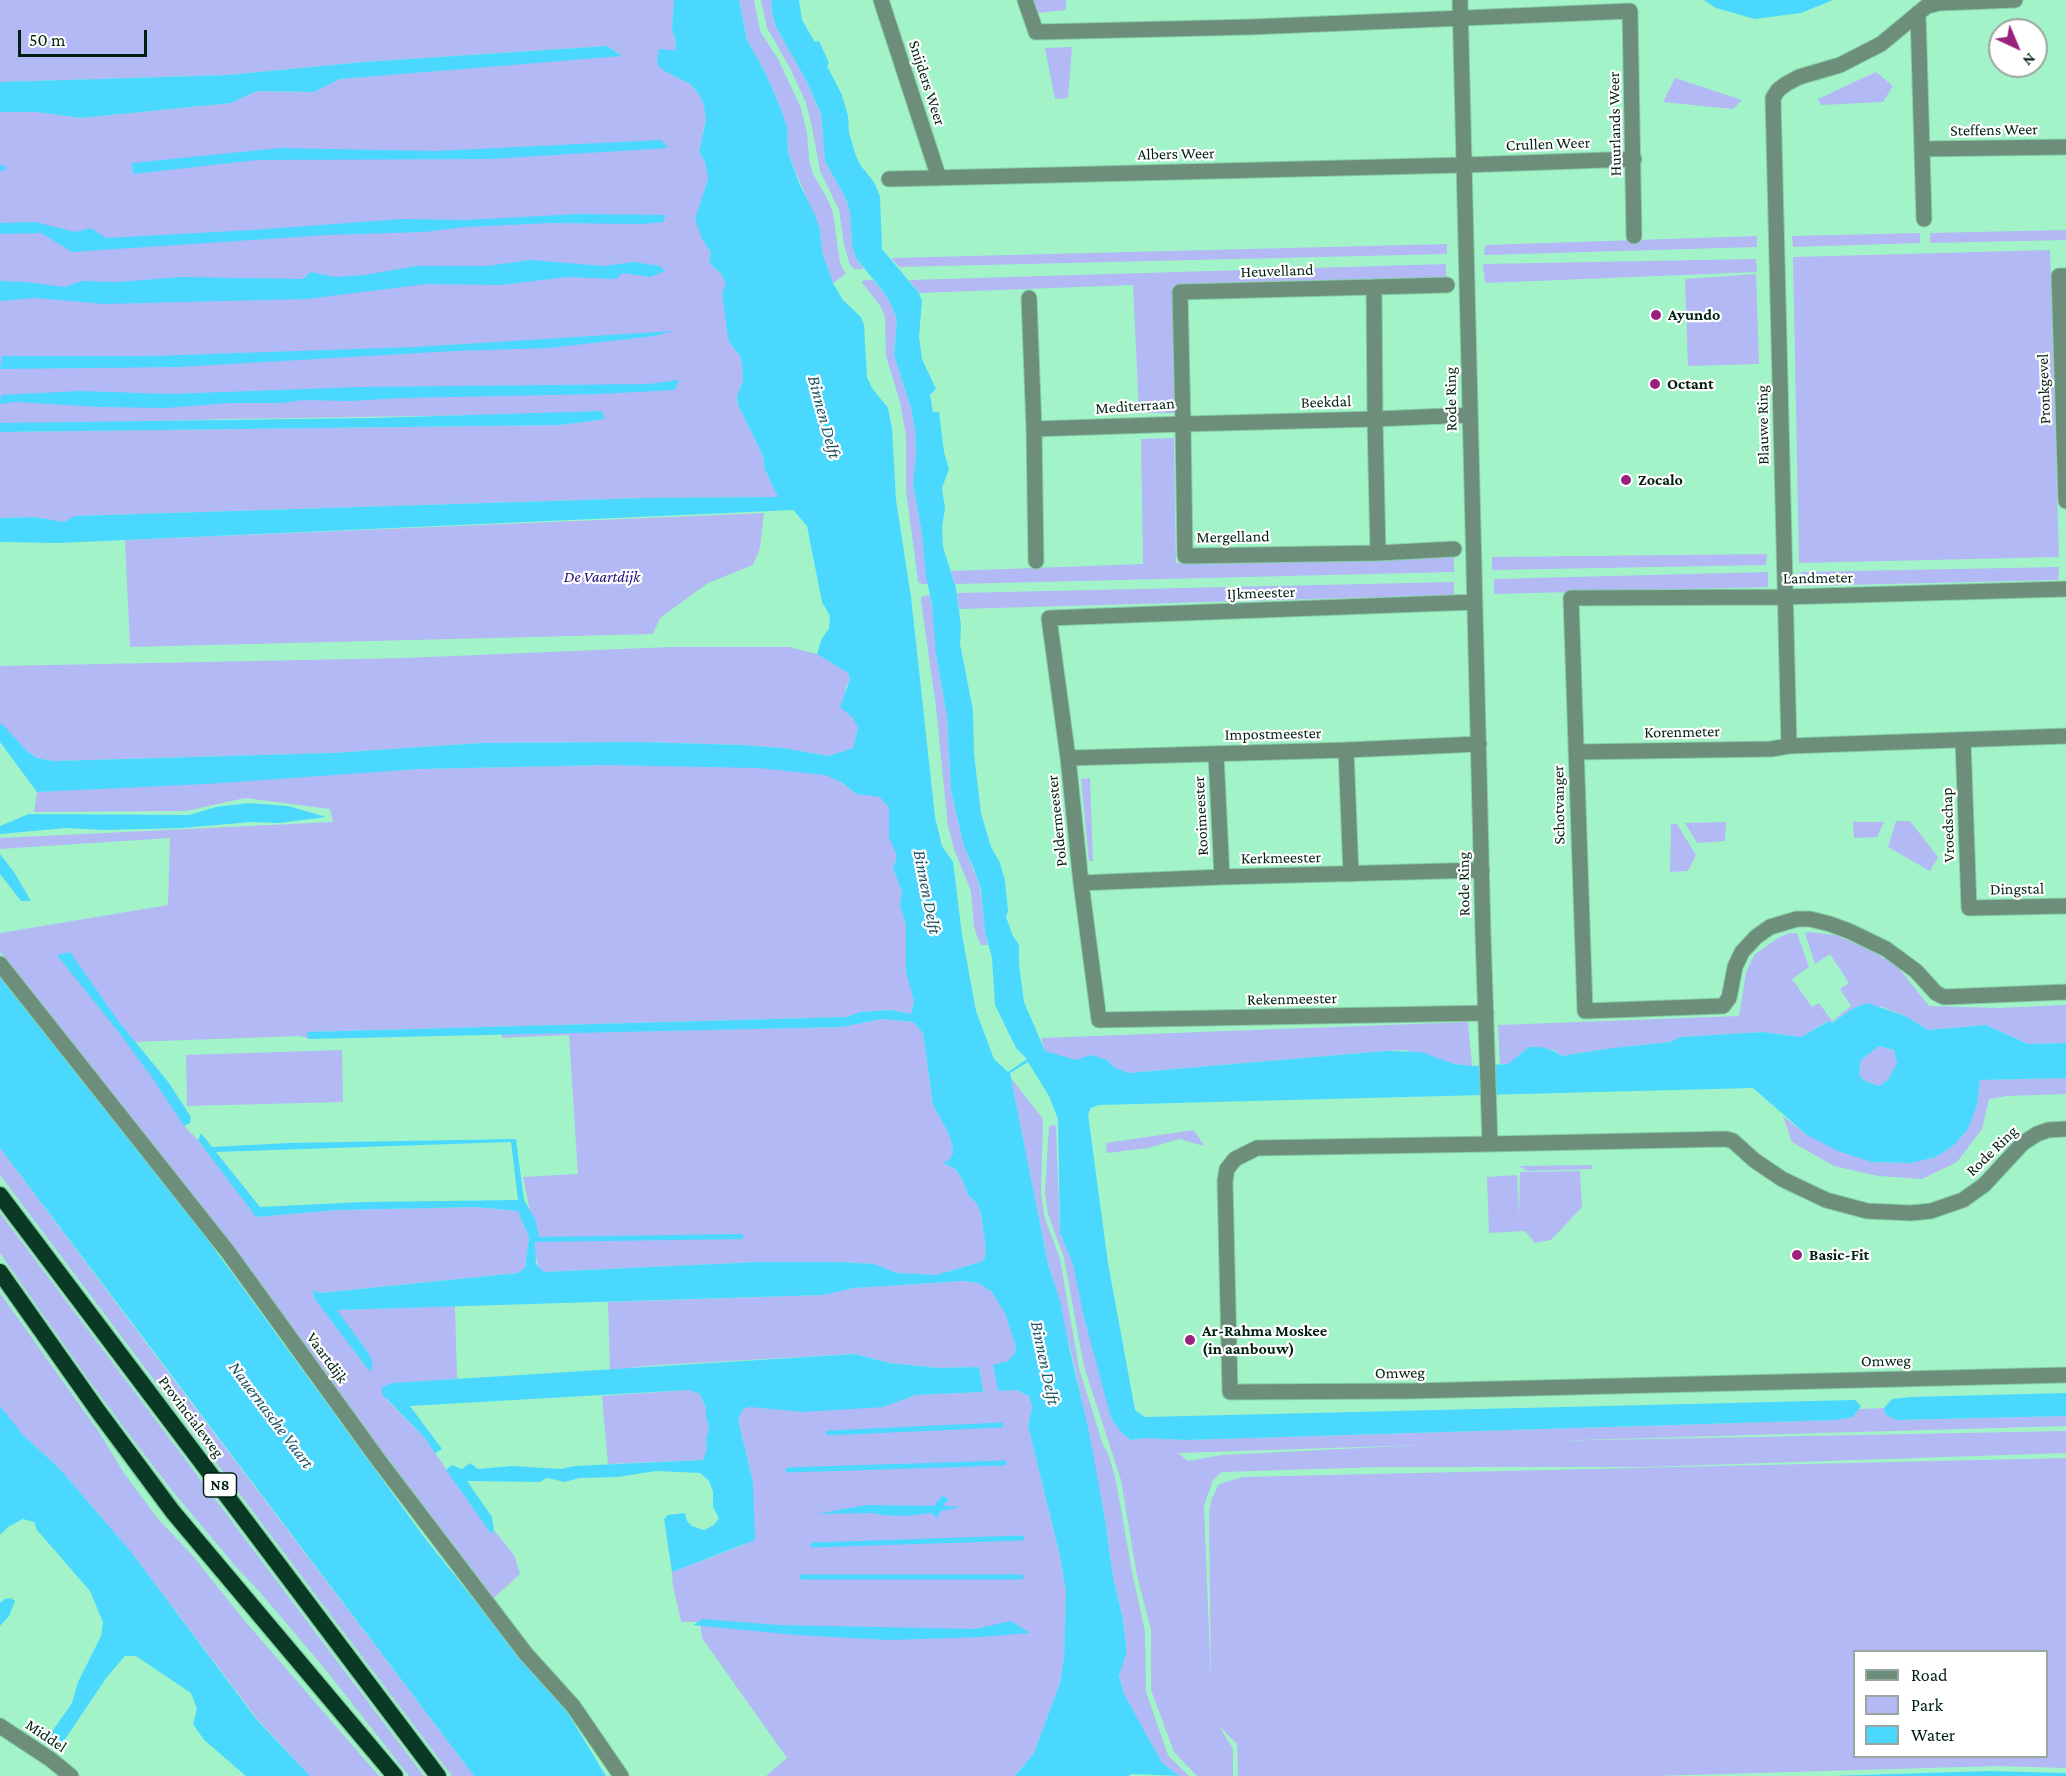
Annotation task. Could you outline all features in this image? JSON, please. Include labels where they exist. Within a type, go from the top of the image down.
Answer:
[{"type":"highway","name":"Provincialeweg","points":[[0,1195],[438,1776]]},
{"type":"highway","points":[[0,1272],[173,1512],[395,1776]]},
{"type":"street","name":"Snijders Weer","points":[[881,0],[939,178]]},
{"type":"street","points":[[1025,0],[1036,32],[1251,27],[1461,17]]},
{"type":"street","name":"Rode Ring","points":[[1460,0],[1469,415],[1491,1144],[1726,1138],[1733,1141],[1769,1171],[1793,1186],[1818,1197],[1867,1211],[1911,1213],[1931,1211],[1963,1200],[1984,1185],[2023,1143],[2048,1130],[2066,1129]]},
{"type":"street","name":"Blauwe Ring","points":[[1789,746],[1773,98],[1778,90],[1792,80],[1840,65],[1881,44],[1927,6],[1940,3],[2015,0]]},
{"type":"street","name":"Huurlands Weer","points":[[1461,17],[1630,10],[1634,236]]},
{"type":"street","points":[[1918,14],[1924,219]]},
{"type":"street","name":"Steffens Weer","points":[[1922,149],[2066,147]]},
{"type":"street","name":"Crullen Weer","points":[[1464,165],[1634,159]]},
{"type":"street","name":"Albers Weer","points":[[889,179],[1464,165]]},
{"type":"street","name":"Pronkgevel","points":[[2063,276],[2066,501]]},
{"type":"street","name":"Heuvelland","points":[[1180,292],[1447,285]]},
{"type":"street","points":[[1374,287],[1378,553]]},
{"type":"street","name":"Mediterraan","points":[[1034,429],[1183,424],[1180,292]]},
{"type":"street","points":[[1029,298],[1036,561]]},
{"type":"street","name":"Beekdal","points":[[1183,424],[1469,415]]},
{"type":"street","name":"Mergelland","points":[[1183,424],[1185,556],[1378,553],[1455,549]]},
{"type":"street","name":"Landmeter","points":[[1571,597],[1784,597],[2066,589]]},
{"type":"street","name":"Schotvanger","points":[[1571,597],[1585,1011],[1723,1006],[1729,998],[1734,967],[1742,952],[1770,927],[1797,919],[1810,919],[1830,924],[1868,939],[1900,957],[1944,998],[2066,992]]},
{"type":"street","name":"IJkmeester","points":[[1049,618],[1475,602]]},
{"type":"street","name":"Poldermeester","points":[[1049,618],[1099,1020]]},
{"type":"street","points":[[1789,746],[2066,736]]},
{"type":"street","name":"Vroedschap","points":[[1963,740],[1969,908]]},
{"type":"street","name":"Impostmeester","points":[[1068,758],[1479,744]]},
{"type":"street","name":"Korenmeter","points":[[1576,752],[1771,749],[1789,746]]},
{"type":"street","points":[[1346,750],[1351,874]]},
{"type":"street","name":"Rooimeester","points":[[1216,754],[1222,877]]},
{"type":"street","name":"Kerkmeester","points":[[1081,883],[1482,870]]},
{"type":"street","name":"Dingstal","points":[[1969,908],[2066,906]]},
{"type":"street","name":"Vaartdijk","points":[[0,964],[228,1252],[377,1458],[526,1654],[573,1706],[621,1776]]},
{"type":"street","name":"Rekenmeester","points":[[1099,1020],[1486,1013]]},
{"type":"street","name":"Omweg","points":[[1491,1144],[1257,1148],[1235,1158],[1227,1168],[1225,1181],[1230,1392],[1411,1391],[2066,1375]]},
{"type":"street","name":"Middel","points":[[0,1726],[71,1776]]},
{"type":"green space","points":[[0,0],[674,0],[672,30],[676,42],[675,52],[659,50],[657,60],[659,65],[670,74],[690,84],[699,94],[704,106],[706,118],[699,152],[705,162],[708,179],[704,191],[702,239],[711,252],[709,262],[722,275],[726,284],[729,342],[740,356],[742,365],[743,381],[737,396],[738,405],[763,456],[765,470],[778,497],[645,498],[75,516],[64,522],[34,517],[0,518],[0,432],[561,425],[604,419],[602,411],[550,414],[0,423],[0,112],[37,112],[81,118],[231,103],[257,91],[314,92],[340,79],[621,55],[607,46],[364,62],[228,75],[0,82]]},
{"type":"green space","points":[[739,0],[754,0],[760,31],[778,59],[801,108],[807,133],[809,160],[813,174],[833,213],[840,263],[846,274],[833,283],[822,252],[820,230],[788,153],[787,127],[766,74],[747,40]]},
{"type":"green space","points":[[761,0],[771,0],[776,27],[806,80],[821,115],[825,161],[846,199],[850,212],[852,245],[856,258],[864,269],[854,269],[850,265],[844,245],[839,210],[820,171],[806,103],[790,68],[767,28]]},
{"type":"green space","points":[[1033,0],[1066,0],[1066,10],[1037,13]]},
{"type":"green space","points":[[1072,47],[1068,98],[1055,99],[1045,48]]},
{"type":"green space","points":[[1876,72],[1893,86],[1883,102],[1821,105],[1818,99]]},
{"type":"green space","points":[[1675,78],[1742,100],[1733,109],[1663,102]]},
{"type":"green space","points":[[2066,230],[2066,240],[1930,243],[1930,233]]},
{"type":"green space","points":[[1920,233],[1920,243],[1793,247],[1792,236]]},
{"type":"green space","points":[[1757,236],[1757,247],[1484,255],[1485,245]]},
{"type":"green space","points":[[1447,244],[1447,254],[899,267],[891,258]]},
{"type":"green space","points":[[2050,250],[2059,557],[1799,563],[1793,257]]},
{"type":"green space","points":[[1756,259],[1757,272],[1485,283],[1483,264]]},
{"type":"green space","points":[[1446,264],[1446,278],[1173,287],[1175,413],[1139,413],[1133,285],[919,293],[909,280]]},
{"type":"green space","points":[[1756,274],[1759,364],[1688,366],[1685,279]]},
{"type":"green space","points":[[864,280],[873,280],[885,294],[897,320],[894,355],[911,408],[915,430],[916,454],[913,484],[928,584],[918,582],[906,490],[906,436],[900,402],[886,356],[885,317],[881,307],[863,284]]},
{"type":"green space","points":[[1174,438],[1176,563],[1454,556],[1454,572],[955,584],[951,571],[1143,564],[1141,439]]},
{"type":"green space","name":"De Vaartdijk","points":[[764,513],[760,548],[753,565],[708,583],[660,618],[653,634],[130,647],[125,540]]},
{"type":"green space","points":[[1767,554],[1766,565],[1492,570],[1492,557]]},
{"type":"green space","points":[[2059,567],[2058,580],[1801,586],[1801,572]]},
{"type":"green space","points":[[1768,572],[1768,587],[1494,594],[1494,579]]},
{"type":"green space","points":[[1454,582],[1454,595],[959,609],[957,593]]},
{"type":"green space","points":[[930,595],[936,633],[936,654],[947,716],[951,790],[964,847],[978,880],[988,945],[981,945],[977,936],[971,891],[954,849],[948,826],[936,707],[921,601],[921,597]]},
{"type":"green space","points":[[670,647],[789,647],[817,654],[848,673],[850,679],[845,689],[858,728],[853,748],[828,756],[783,748],[741,745],[640,742],[481,743],[332,753],[54,761],[37,758],[28,752],[0,724],[0,666],[405,658]]},
{"type":"green space","points":[[606,765],[755,766],[826,775],[839,781],[856,794],[880,796],[889,808],[889,828],[897,856],[893,868],[902,892],[900,905],[906,925],[906,967],[914,1001],[911,1014],[891,1010],[860,1012],[847,1017],[307,1032],[309,1039],[300,1036],[132,1042],[184,1126],[198,1140],[256,1217],[338,1210],[476,1207],[518,1211],[529,1237],[525,1269],[518,1273],[320,1293],[313,1290],[314,1298],[351,1344],[364,1365],[369,1354],[336,1310],[455,1306],[457,1379],[412,1382],[386,1399],[424,1437],[492,1535],[494,1530],[514,1555],[520,1574],[494,1598],[189,1192],[0,952],[0,933],[168,905],[170,838],[0,849],[0,838],[333,822],[330,809],[245,798],[186,811],[34,812],[37,792],[420,769]]},
{"type":"green space","points":[[1090,778],[1093,861],[1089,861],[1081,779]]},
{"type":"green space","points":[[1896,821],[1910,821],[1938,857],[1930,871],[1888,847]]},
{"type":"green space","points":[[1726,822],[1725,841],[1697,843],[1685,823]]},
{"type":"green space","points":[[1853,822],[1884,822],[1877,837],[1854,838]]},
{"type":"green space","points":[[1671,824],[1677,824],[1696,855],[1688,871],[1670,872]]},
{"type":"green space","points":[[1789,933],[1797,933],[1809,967],[1792,979],[1812,1007],[1819,1003],[1832,1021],[1851,1006],[1840,989],[1849,983],[1830,954],[1815,964],[1805,933],[1835,935],[1866,948],[1897,966],[1929,1006],[1999,1008],[2066,1005],[2066,1043],[2028,1044],[1986,1025],[1928,1030],[1905,1016],[1882,1007],[1854,1008],[1831,1023],[1828,1021],[1801,1037],[1763,1032],[1681,1037],[1670,1042],[1562,1056],[1554,1050],[1529,1047],[1509,1064],[1500,1064],[1498,1025],[1739,1016],[1746,973],[1754,955]]},
{"type":"green space","points":[[882,1019],[913,1022],[923,1033],[933,1105],[948,1132],[952,1145],[953,1153],[945,1163],[955,1169],[968,1195],[977,1204],[981,1213],[986,1250],[985,1258],[981,1262],[936,1275],[897,1273],[874,1264],[839,1262],[758,1262],[544,1272],[539,1269],[534,1249],[536,1240],[523,1177],[578,1174],[569,1035],[502,1038],[502,1034],[842,1027]]},
{"type":"green space","points":[[1468,1022],[1472,1066],[1454,1064],[1405,1050],[1129,1073],[1115,1068],[1107,1060],[1076,1060],[1056,1056],[1045,1051],[1041,1038]]},
{"type":"green space","points":[[1879,1046],[1894,1050],[1897,1063],[1888,1080],[1879,1086],[1859,1076],[1861,1060]]},
{"type":"green space","points":[[342,1050],[343,1102],[187,1106],[186,1055]]},
{"type":"green space","points":[[1011,1078],[1043,1119],[1041,1193],[1044,1215],[1060,1259],[1079,1368],[1116,1481],[1145,1631],[1146,1692],[1168,1755],[1189,1776],[1179,1776],[1162,1763],[1124,1695],[1119,1674],[1126,1655],[1126,1644],[1104,1513],[1076,1373],[1048,1264]]},
{"type":"green space","points":[[2066,1078],[2066,1094],[2007,1096],[1989,1099],[1982,1129],[1957,1162],[1922,1179],[1878,1176],[1834,1166],[1792,1142],[1783,1116],[1807,1135],[1872,1162],[1911,1163],[1936,1157],[1954,1145],[1977,1105],[1980,1080]]},
{"type":"green space","points":[[1056,1125],[1060,1233],[1073,1263],[1111,1418],[1122,1433],[1131,1440],[1835,1420],[1853,1417],[1859,1409],[1884,1408],[1885,1414],[1896,1420],[2066,1416],[2066,1426],[1545,1441],[2066,1431],[2066,1453],[1646,1467],[1381,1467],[1222,1472],[1213,1480],[1204,1506],[1211,1683],[1209,1514],[1211,1500],[1219,1484],[1243,1477],[2066,1458],[2066,1768],[1996,1766],[1654,1776],[1238,1776],[1237,1744],[1219,1726],[1233,1749],[1233,1776],[1197,1776],[1174,1752],[1151,1690],[1151,1630],[1137,1576],[1121,1480],[1084,1367],[1064,1258],[1048,1214],[1045,1193],[1049,1126]],"holes":[[[1421,1445],[1222,1455],[1188,1461],[1178,1453]]]},
{"type":"green space","points":[[1194,1130],[1204,1146],[1179,1139],[1148,1148],[1107,1153],[1106,1143]]},
{"type":"green space","points":[[0,1148],[474,1776],[452,1776],[0,1175]]},
{"type":"green space","points":[[1592,1165],[1592,1169],[1527,1171],[1519,1166]]},
{"type":"green space","points":[[1580,1171],[1582,1207],[1551,1240],[1535,1243],[1525,1231],[1489,1233],[1487,1177],[1517,1175],[1519,1215],[1520,1172]]},
{"type":"green space","points":[[0,1213],[424,1776],[409,1776],[325,1669],[237,1568],[134,1441],[0,1253]]},
{"type":"green space","points":[[964,1281],[978,1283],[991,1291],[1005,1313],[1013,1334],[1016,1347],[1008,1361],[999,1365],[998,1391],[1016,1390],[1029,1396],[1032,1407],[1028,1426],[1060,1556],[1066,1592],[1064,1657],[1060,1683],[1034,1753],[1015,1776],[766,1776],[787,1758],[702,1638],[700,1622],[681,1621],[673,1586],[672,1572],[746,1544],[753,1482],[738,1419],[740,1414],[743,1409],[751,1407],[883,1407],[916,1395],[983,1392],[979,1367],[939,1368],[890,1363],[855,1354],[610,1370],[608,1302],[822,1295],[854,1288]]},
{"type":"green space","points":[[0,1293],[158,1519],[193,1556],[244,1620],[379,1776],[310,1776],[258,1720],[131,1552],[59,1468],[23,1435],[5,1414],[0,1406]]},
{"type":"green space","points":[[689,1390],[700,1394],[706,1409],[709,1427],[706,1439],[707,1449],[703,1460],[608,1464],[602,1396]]},
{"type":"water","name":"Binnen Delft","points":[[674,0],[739,0],[747,40],[766,74],[787,127],[788,153],[815,215],[820,230],[822,252],[833,283],[843,300],[861,317],[864,325],[867,377],[872,388],[888,408],[892,428],[896,500],[911,597],[935,817],[942,846],[953,862],[962,935],[976,1011],[994,1059],[1008,1072],[1027,1059],[1016,1048],[995,1005],[992,958],[985,932],[981,890],[964,847],[951,790],[947,716],[936,654],[932,604],[913,484],[916,454],[915,430],[911,408],[894,355],[897,320],[885,294],[856,258],[846,199],[825,161],[821,114],[806,80],[776,27],[771,0],[799,0],[802,20],[815,42],[819,41],[829,63],[827,66],[842,95],[856,156],[874,182],[880,196],[882,249],[919,293],[922,301],[919,337],[922,359],[936,389],[930,395],[933,412],[939,412],[944,452],[949,469],[942,488],[945,509],[942,527],[943,547],[956,588],[961,625],[960,644],[973,710],[974,754],[981,813],[991,847],[1000,863],[1005,881],[1008,911],[1006,917],[1019,945],[1024,1002],[1045,1051],[1076,1060],[1091,1055],[1107,1060],[1115,1068],[1129,1073],[1385,1051],[1421,1052],[1454,1064],[1472,1066],[1508,1064],[1529,1047],[1540,1047],[1562,1056],[1670,1042],[1681,1037],[1763,1032],[1801,1037],[1867,1003],[1905,1016],[1928,1030],[1986,1025],[2028,1044],[2066,1043],[2066,1078],[1980,1080],[1977,1105],[1968,1129],[1954,1145],[1936,1157],[1911,1163],[1872,1162],[1838,1151],[1807,1135],[1753,1088],[1098,1105],[1091,1108],[1088,1114],[1108,1263],[1135,1410],[1145,1417],[1855,1400],[1861,1406],[1853,1417],[1835,1420],[1131,1440],[1122,1433],[1111,1418],[1084,1317],[1073,1264],[1060,1233],[1058,1119],[1049,1096],[1028,1062],[1010,1073],[1048,1264],[1060,1301],[1104,1513],[1126,1644],[1126,1655],[1119,1675],[1124,1694],[1162,1763],[1179,1776],[1132,1774],[1128,1776],[1015,1776],[1034,1753],[1060,1683],[1064,1657],[1066,1592],[1060,1556],[1028,1426],[1032,1407],[1029,1396],[1016,1390],[998,1391],[993,1365],[1008,1361],[1016,1347],[1005,1313],[991,1291],[978,1283],[964,1281],[854,1288],[823,1295],[337,1310],[369,1354],[373,1364],[370,1372],[314,1298],[313,1290],[320,1293],[518,1273],[525,1268],[529,1237],[518,1211],[476,1207],[338,1210],[256,1217],[198,1140],[201,1133],[212,1147],[288,1143],[516,1139],[524,1200],[535,1219],[539,1237],[743,1234],[743,1239],[535,1242],[536,1264],[544,1272],[758,1262],[839,1262],[874,1264],[897,1273],[936,1275],[981,1262],[985,1258],[981,1213],[977,1204],[968,1195],[955,1169],[944,1163],[953,1153],[952,1145],[948,1132],[933,1105],[923,1033],[913,1022],[882,1019],[842,1027],[309,1039],[306,1032],[847,1017],[860,1012],[891,1010],[911,1014],[914,1001],[906,972],[906,925],[900,905],[902,892],[893,868],[897,856],[889,838],[889,808],[880,797],[856,794],[841,782],[825,775],[758,768],[606,765],[420,769],[206,784],[37,792],[0,742],[0,724],[2,724],[28,752],[37,758],[54,761],[332,753],[481,743],[640,742],[741,745],[783,748],[828,756],[853,748],[858,728],[853,718],[840,707],[850,679],[848,673],[817,654],[822,638],[829,629],[830,616],[822,602],[807,526],[793,510],[59,543],[0,542],[0,518],[34,517],[64,522],[75,516],[645,498],[778,497],[765,470],[763,456],[738,405],[737,396],[743,381],[742,365],[740,356],[729,342],[722,292],[726,284],[722,275],[709,262],[711,252],[702,239],[695,219],[708,179],[705,162],[699,152],[706,119],[704,106],[699,94],[690,84],[664,71],[658,65],[659,49],[675,51],[676,42],[672,30]],"holes":[[[1879,1046],[1894,1050],[1897,1063],[1888,1080],[1879,1086],[1865,1081],[1859,1075],[1861,1060]],[[511,1142],[518,1200],[363,1202],[260,1207],[216,1152]]]},
{"type":"water","points":[[1704,0],[1833,0],[1801,13],[1755,19],[1716,8]]},
{"type":"water","points":[[607,46],[622,56],[340,79],[314,92],[257,91],[231,103],[81,118],[37,112],[0,112],[0,82],[228,75],[364,62]]},
{"type":"water","points":[[661,140],[668,148],[490,159],[257,160],[133,174],[132,163],[280,148],[437,151]]},
{"type":"water","points":[[578,214],[666,215],[663,222],[643,224],[551,223],[465,227],[424,232],[327,235],[72,252],[41,233],[0,234],[0,223],[35,222],[76,232],[91,228],[106,238],[402,219],[465,220]]},
{"type":"water","points":[[531,260],[604,266],[634,262],[660,266],[665,271],[651,277],[623,273],[616,279],[568,277],[501,285],[427,284],[306,299],[104,304],[36,298],[0,301],[0,281],[65,287],[81,281],[119,282],[180,277],[303,279],[311,272],[336,277],[365,275],[416,266],[486,266]]},
{"type":"water","points":[[674,331],[654,336],[549,348],[454,351],[179,367],[0,369],[2,356],[155,356],[415,347]]},
{"type":"water","points":[[679,380],[675,390],[599,394],[351,401],[303,400],[166,408],[16,402],[0,404],[1,395],[79,391],[171,394],[361,387],[649,384]]},
{"type":"water","points":[[602,411],[605,419],[561,425],[0,432],[0,423],[372,418]]},
{"type":"water","points":[[249,803],[288,806],[326,817],[279,823],[251,822],[182,828],[105,830],[66,828],[0,834],[0,826],[29,814],[189,815],[216,807]]},
{"type":"water","points":[[0,854],[31,901],[21,901],[0,874]]},
{"type":"water","points":[[70,952],[119,1022],[169,1083],[191,1117],[190,1123],[184,1126],[120,1034],[57,955]]},
{"type":"water","name":"Nauernasche Vaart","points":[[0,977],[189,1214],[424,1537],[498,1630],[566,1710],[606,1776],[474,1776],[0,1148]]},
{"type":"water","points":[[855,1354],[890,1363],[939,1368],[979,1367],[983,1392],[916,1395],[883,1407],[803,1412],[751,1407],[743,1409],[738,1419],[753,1482],[755,1540],[672,1572],[664,1519],[668,1515],[685,1513],[687,1521],[692,1526],[704,1530],[714,1525],[719,1518],[713,1507],[713,1492],[709,1481],[700,1473],[656,1471],[618,1477],[579,1478],[565,1482],[547,1478],[540,1482],[467,1481],[492,1517],[494,1530],[492,1535],[446,1470],[452,1465],[462,1469],[470,1463],[478,1469],[512,1466],[561,1469],[574,1466],[703,1460],[707,1449],[706,1439],[709,1427],[706,1408],[700,1394],[689,1390],[410,1406],[442,1449],[435,1453],[424,1437],[382,1394],[382,1387],[392,1383]]},
{"type":"water","points":[[2066,1393],[2066,1416],[1896,1420],[1885,1414],[1884,1408],[1892,1399],[1910,1397]]},
{"type":"water","points":[[0,1406],[23,1435],[59,1468],[131,1552],[257,1720],[310,1776],[246,1776],[204,1740],[193,1724],[197,1709],[191,1693],[136,1656],[125,1656],[107,1677],[57,1751],[44,1743],[72,1703],[78,1682],[101,1636],[103,1622],[90,1591],[37,1530],[34,1522],[23,1519],[8,1527],[0,1535]]},
{"type":"water","points":[[942,1496],[949,1499],[943,1506],[962,1507],[941,1511],[936,1518],[932,1513],[905,1516],[873,1513],[817,1514],[866,1505],[934,1506]]},
{"type":"water","points":[[11,1598],[15,1601],[9,1616],[0,1626],[0,1603]]},
{"type":"water","points":[[703,1619],[778,1625],[975,1629],[1011,1621],[1030,1633],[890,1640],[796,1635],[693,1625]]},
{"type":"water","points":[[1988,1771],[2066,1773],[2066,1776],[1831,1776]]},
{"type":"waterway","points":[[828,1433],[1001,1425]]},
{"type":"waterway","points":[[788,1470],[1004,1463]]},
{"type":"waterway","points":[[813,1545],[1022,1538]]},
{"type":"waterway","points":[[802,1577],[1021,1577]]},
{"type":"place","name":"Ayundo","points":[[1656,315]]},
{"type":"place","name":"Octant","points":[[1655,384]]},
{"type":"place","name":"Zocalo","points":[[1626,480]]},
{"type":"place","name":"Basic-Fit","points":[[1797,1255]]},
{"type":"place","name":"Ar-Rahma Moskee (in aanbouw)","points":[[1190,1340]]}]
